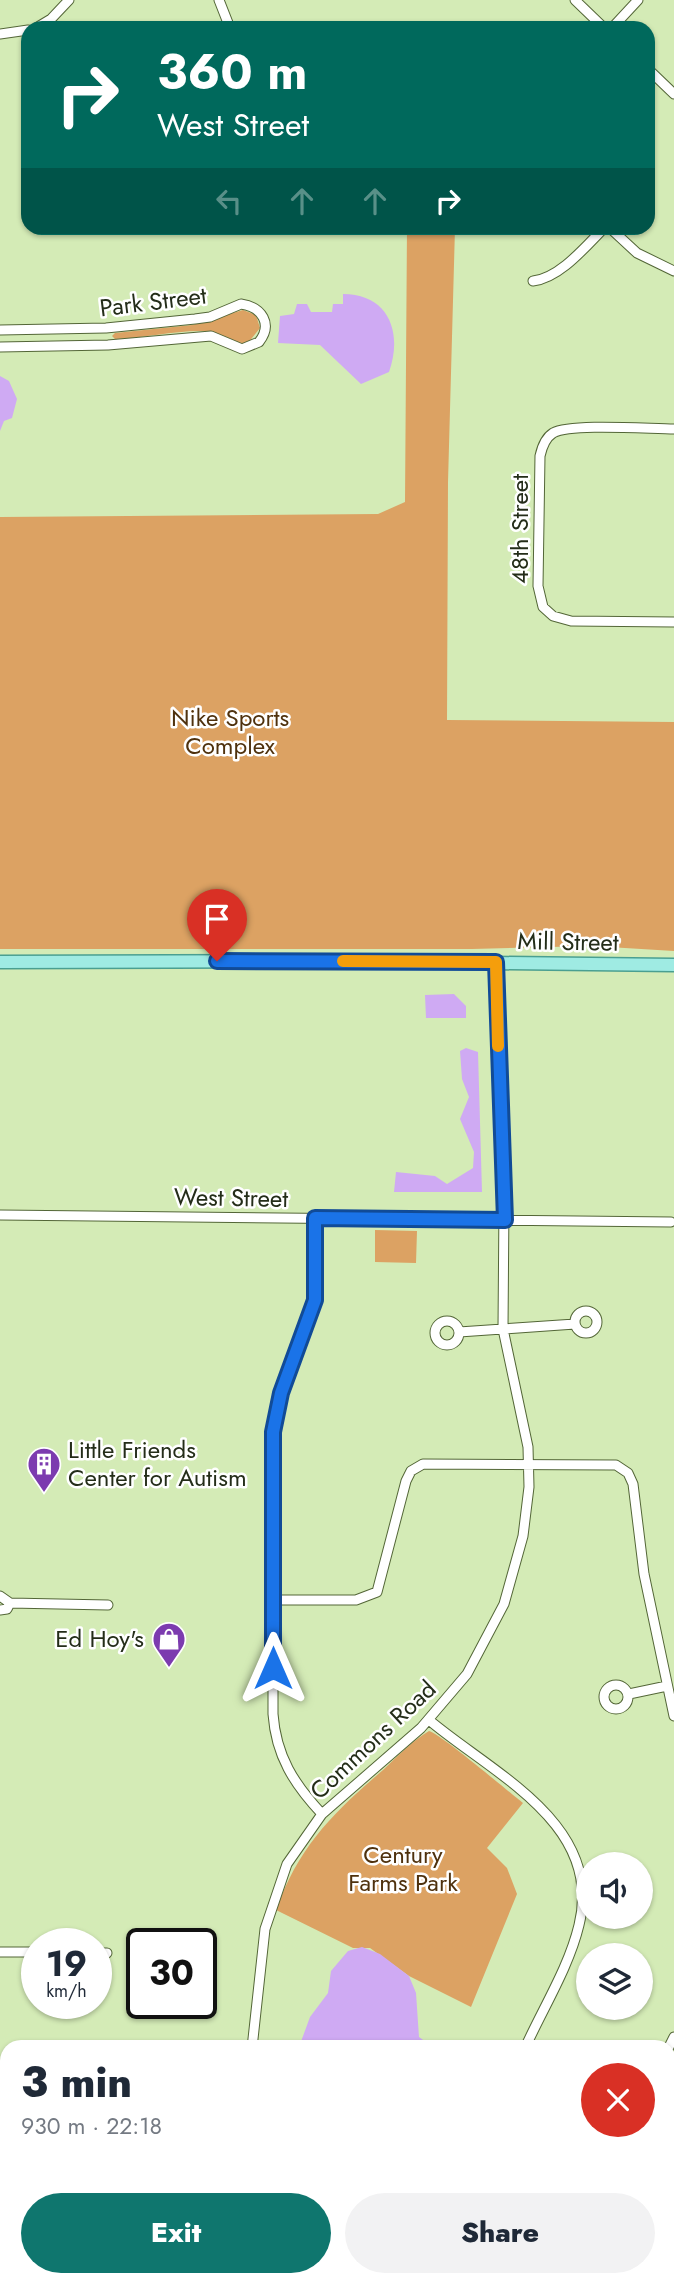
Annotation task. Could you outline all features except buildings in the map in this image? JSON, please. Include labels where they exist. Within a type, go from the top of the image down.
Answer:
[{"type":"main road","name":"Mill Street","points":[[0,962],[496,962],[674,965]]},
{"type":"street","points":[[48,21],[69,0]]},
{"type":"street","points":[[219,0],[227,21]]},
{"type":"street","points":[[575,0],[597,21]]},
{"type":"street","points":[[618,21],[638,0]]},
{"type":"street","points":[[0,34],[21,32]]},
{"type":"street","points":[[655,76],[674,94]]},
{"type":"street","points":[[534,281],[542,280],[565,265],[597,235]]},
{"type":"street","points":[[618,235],[637,253],[674,271]]},
{"type":"street","name":"Park Street","points":[[0,330],[106,328],[183,321],[210,317],[241,304],[259,310],[266,326],[259,342],[242,349],[211,336],[108,345],[0,347]]},
{"type":"street","name":"48th Street","points":[[674,429],[569,429],[552,434],[546,440],[540,456],[538,586],[540,601],[553,616],[571,621],[674,622]]},
{"type":"street","name":"Commons Road","points":[[253,2040],[262,1950],[271,1906],[287,1864],[322,1814],[429,1720],[467,1674],[504,1604],[523,1536],[530,1464],[522,1408],[503,1329],[505,1220],[496,962]]},
{"type":"street","name":"West Street","points":[[0,1215],[671,1222]]},
{"type":"street","points":[[315,1218],[315,1300],[281,1393],[273,1432],[273,1600],[276,1739],[293,1780],[322,1814]]},
{"type":"street","points":[[459,1332],[575,1324]]},
{"type":"street","points":[[273,1600],[356,1600],[377,1592],[405,1481],[416,1467],[431,1464],[610,1464],[628,1473],[633,1484],[644,1574],[674,1716]]},
{"type":"street","points":[[0,1596],[10,1603],[108,1605]]},
{"type":"street","points":[[0,1609],[7,1609],[10,1603]]},
{"type":"street","points":[[629,1694],[667,1686]]},
{"type":"street","points":[[429,1720],[549,1815],[568,1839],[579,1867],[582,1898],[579,1926],[529,2040]]},
{"type":"street","points":[[0,1952],[21,1952]]},
{"type":"green space","name":"Nike Sports Complex","points":[[407,235],[455,235],[448,482],[447,720],[674,722],[674,951],[592,946],[472,949],[0,949],[0,517],[378,514],[405,502]]},
{"type":"green space","points":[[243,310],[256,315],[260,328],[248,343],[205,331],[115,339],[112,336],[115,333],[192,325]]},
{"type":"green space","points":[[375,1230],[417,1231],[416,1263],[375,1262]]},
{"type":"green space","name":"Century Farms Park","points":[[429,1731],[459,1751],[523,1803],[487,1848],[507,1868],[517,1894],[471,2007],[409,1976],[370,1948],[353,1948],[276,1910],[295,1867],[319,1832],[348,1801]]},
{"type":"shaded area","points":[[343,294],[372,301],[381,308],[393,330],[393,357],[389,372],[361,384],[320,345],[278,343],[280,316],[294,314],[297,304],[307,304],[311,312],[332,312],[333,304],[343,304]]},
{"type":"shaded area","points":[[0,376],[9,381],[17,399],[12,418],[4,421],[0,431]]},
{"type":"shaded area","points":[[454,994],[466,1006],[466,1018],[426,1018],[425,995]]},
{"type":"shaded area","points":[[466,1048],[478,1052],[482,1192],[394,1192],[396,1172],[435,1176],[447,1184],[473,1168],[474,1152],[460,1119],[469,1097],[462,1079],[460,1051]]},
{"type":"shaded area","points":[[362,1947],[380,1954],[409,1976],[416,1993],[419,2037],[423,2040],[302,2040],[310,2017],[328,1993],[331,1971],[348,1951]]},
{"type":"slow traffic","points":[[343,961],[496,962],[498,1046]]},
{"type":"place","name":"Little Friends Center for Autism","points":[[44,1494]]},
{"type":"place","name":"Ed Hoy's","points":[[169,1669]]},
{"type":"route","points":[[217,961],[496,962],[505,1220],[315,1218],[315,1300],[277,1405],[273,1432],[273,1668]]}]
